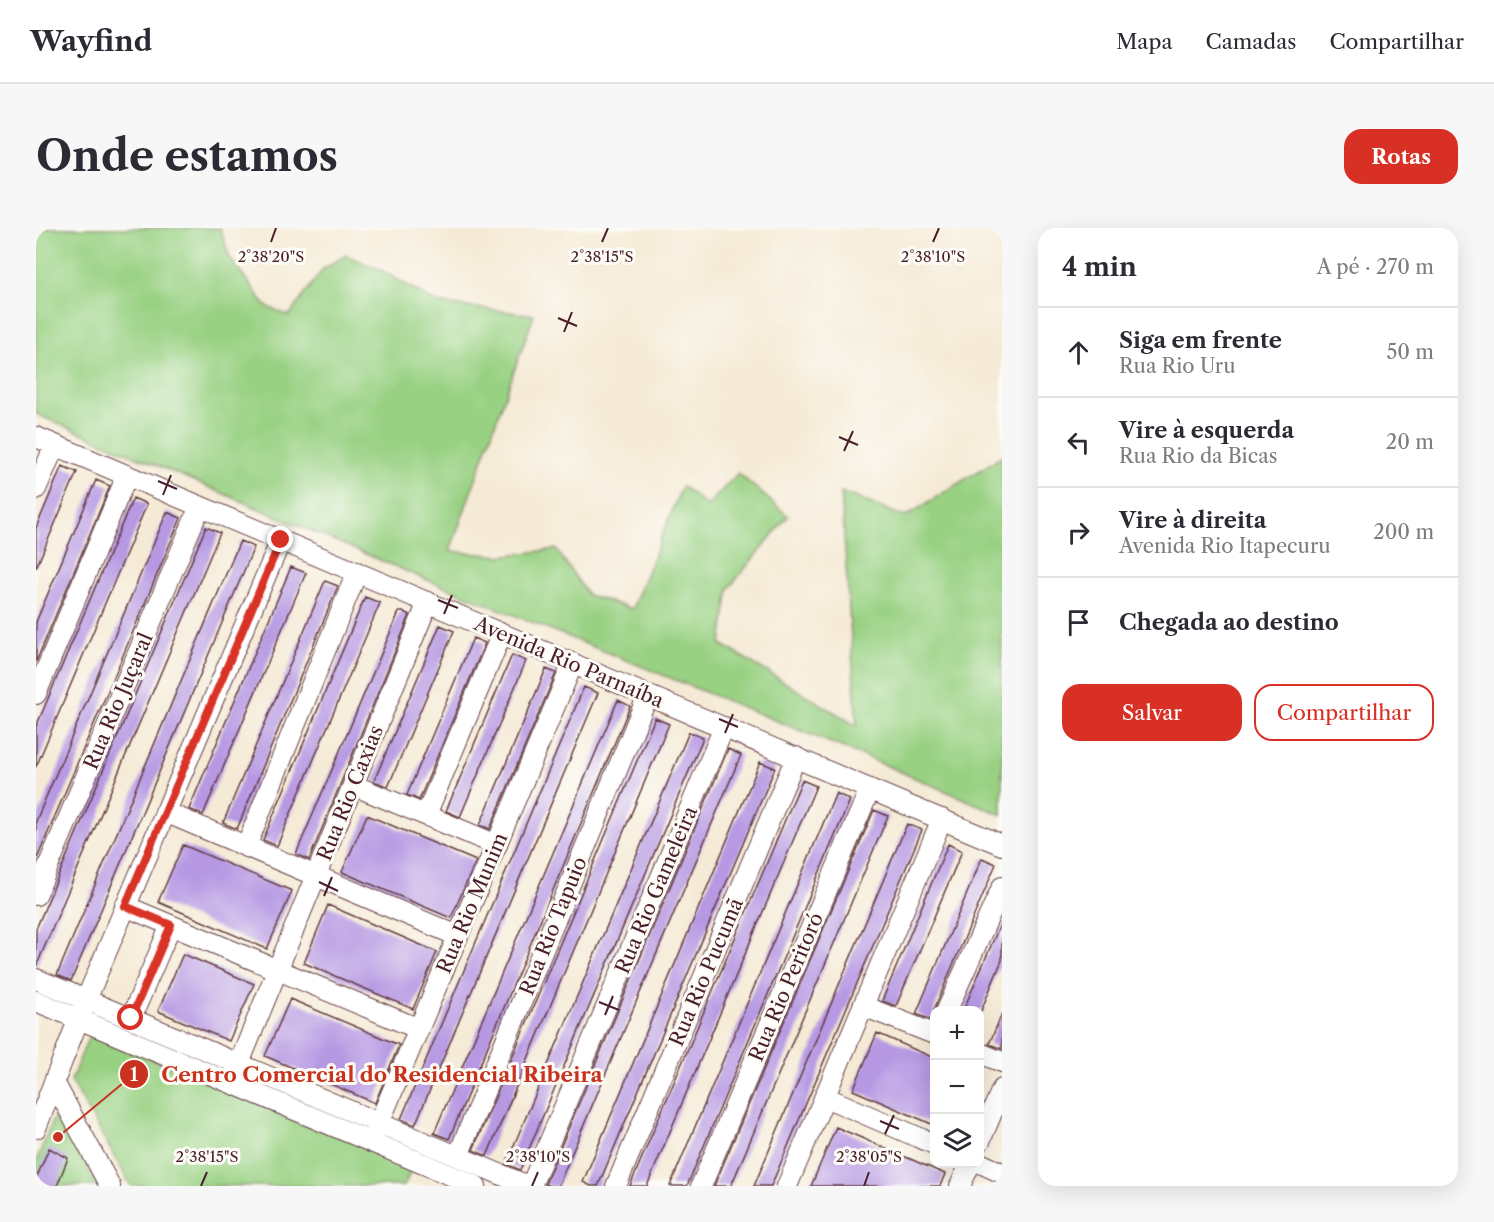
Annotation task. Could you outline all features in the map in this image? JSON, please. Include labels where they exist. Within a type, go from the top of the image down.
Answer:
[{"type":"street","name":"Avenida Rio Parnaíba","points":[[36,437],[1002,844]]},
{"type":"street","points":[[36,489],[55,445]]},
{"type":"street","points":[[36,694],[127,475]]},
{"type":"street","name":"Rua Rio Juçaral","points":[[36,896],[200,506]]},
{"type":"street","points":[[36,1128],[125,906],[281,540]]},
{"type":"street","points":[[246,847],[357,572]]},
{"type":"street","name":"Rua Rio Caxias","points":[[231,1083],[428,602]]},
{"type":"street","points":[[426,815],[502,633]]},
{"type":"street","name":"Rua Rio Munim","points":[[371,1142],[573,663]]},
{"type":"street","name":"Rua Rio Tapuio","points":[[458,1156],[648,695]]},
{"type":"street","name":"Rua Rio Gameleira","points":[[530,1186],[724,727]]},
{"type":"street","name":"Rua Rio Pucumã","points":[[616,1186],[796,757]]},
{"type":"street","points":[[353,785],[497,845]]},
{"type":"street","name":"Rua Rio Peritoró","points":[[701,1186],[870,789]]},
{"type":"street","points":[[165,812],[458,936]]},
{"type":"street","points":[[787,1186],[942,819]]},
{"type":"street","points":[[949,1006],[1002,887]]},
{"type":"street","points":[[125,906],[419,1029]]},
{"type":"street","points":[[131,1018],[171,925]]},
{"type":"street","points":[[36,979],[530,1186]]},
{"type":"street","points":[[36,1001],[476,1186]]},
{"type":"street","points":[[863,1006],[930,1032]]},
{"type":"street","points":[[984,1055],[1002,1062]]},
{"type":"street","points":[[54,1083],[110,1186]]},
{"type":"street","points":[[984,1132],[1002,1089]]},
{"type":"street","points":[[825,1097],[930,1142]]},
{"type":"street","points":[[984,1165],[1002,1173]]},
{"type":"street","points":[[960,1186],[968,1168]]},
{"type":"green space","points":[[36,228],[220,228],[230,258],[266,306],[289,316],[323,269],[346,255],[381,270],[437,303],[534,315],[450,551],[500,556],[556,549],[588,595],[632,609],[682,486],[707,506],[738,473],[788,516],[729,588],[721,644],[857,726],[841,492],[905,517],[1002,456],[1002,815],[866,757],[420,577],[36,414]]},
{"type":"green space","points":[[90,1034],[413,1166],[404,1186],[131,1186],[71,1080]]},
{"type":"green space","points":[[56,1112],[98,1186],[36,1186],[36,1162]]},
{"type":"building","points":[[62,466],[77,472],[36,568],[36,528]]},
{"type":"building","points":[[96,480],[110,486],[36,662],[36,622]]},
{"type":"building","points":[[133,498],[147,504],[36,767],[36,727]]},
{"type":"building","points":[[167,512],[181,518],[36,861],[36,821]]},
{"type":"building","points":[[206,527],[220,533],[36,967],[36,929]]},
{"type":"building","points":[[240,541],[254,547],[71,981],[57,975]]},
{"type":"building","points":[[291,567],[306,573],[203,815],[189,809]]},
{"type":"building","points":[[325,581],[338,586],[237,829],[223,823]]},
{"type":"building","points":[[365,597],[380,603],[277,846],[263,840]]},
{"type":"building","points":[[399,612],[410,615],[309,860],[296,854]]},
{"type":"building","points":[[440,625],[454,631],[388,787],[374,781]]},
{"type":"building","points":[[473,638],[485,643],[419,800],[407,795]]},
{"type":"building","points":[[512,655],[526,661],[460,817],[446,811]]},
{"type":"building","points":[[546,669],[556,673],[490,829],[480,825]]},
{"type":"building","points":[[584,687],[598,693],[415,1125],[401,1119]]},
{"type":"building","points":[[618,700],[630,706],[449,1139],[434,1133]]},
{"type":"building","points":[[655,718],[669,724],[487,1156],[473,1150]]},
{"type":"building","points":[[689,732],[703,738],[520,1170],[506,1164]]},
{"type":"building","points":[[728,749],[741,755],[558,1186],[549,1186],[545,1184]]},
{"type":"building","points":[[760,762],[775,768],[598,1186],[591,1186],[583,1182]]},
{"type":"building","points":[[802,780],[816,786],[647,1186],[630,1186]]},
{"type":"building","points":[[836,793],[850,800],[739,1063],[687,1186],[670,1186]]},
{"type":"building","points":[[874,810],[888,816],[731,1186],[714,1186]]},
{"type":"building","points":[[367,815],[476,861],[451,918],[342,872]]},
{"type":"building","points":[[907,824],[922,830],[771,1186],[754,1186]]},
{"type":"building","points":[[948,844],[962,851],[896,1006],[882,1001]]},
{"type":"building","points":[[183,845],[292,891],[267,949],[158,902]]},
{"type":"building","points":[[982,858],[996,864],[936,1006],[930,1006],[930,1019],[916,1014]]},
{"type":"building","points":[[328,905],[437,952],[413,1009],[304,963]]},
{"type":"building","points":[[1002,920],[1002,960],[983,1006],[965,1006]]},
{"type":"building","points":[[183,954],[254,984],[229,1041],[158,1011]]},
{"type":"building","points":[[290,999],[399,1045],[375,1103],[265,1056]]},
{"type":"building","points":[[1002,1014],[1002,1049],[989,1044]]},
{"type":"building","points":[[877,1033],[930,1056],[930,1123],[853,1090]]},
{"type":"building","points":[[836,1127],[945,1174],[940,1186],[811,1186]]},
{"type":"building","points":[[49,1148],[68,1158],[57,1186],[36,1186],[36,1179]]},
{"type":"place","name":"Centro Comercial do Residencial Ribeira","points":[[58,1137]]},
{"type":"route","points":[[131,1018],[171,925],[125,906],[281,540]]}]
